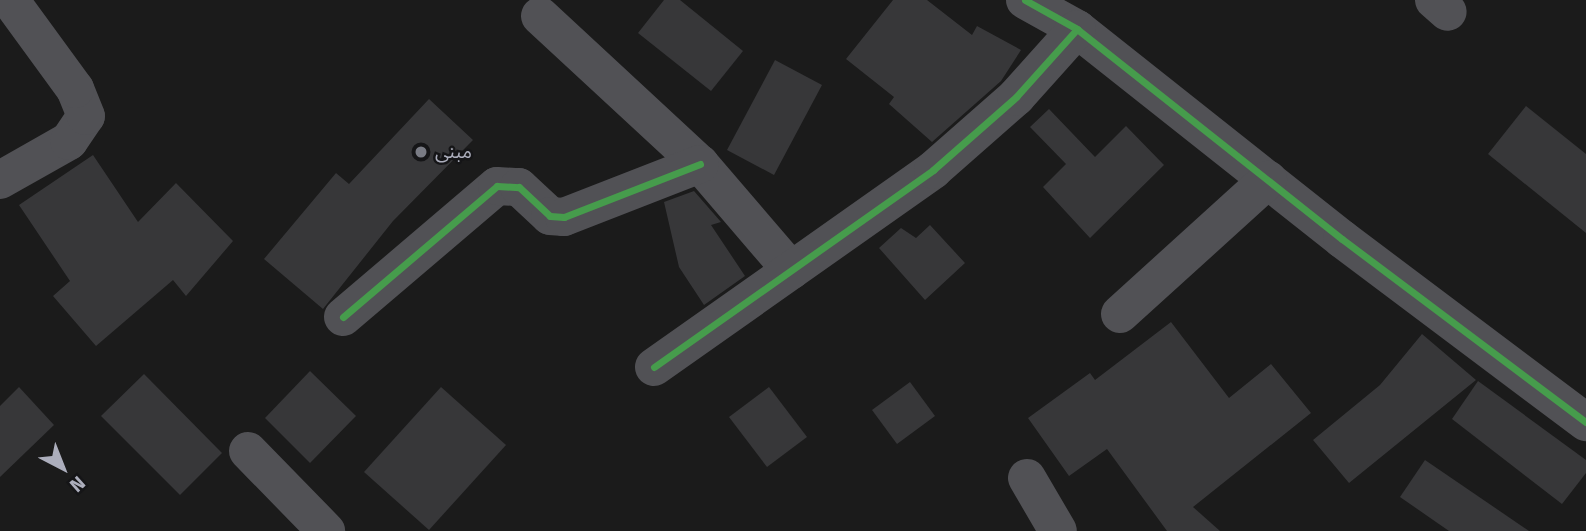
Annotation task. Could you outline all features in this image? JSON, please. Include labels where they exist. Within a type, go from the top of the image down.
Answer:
[{"type":"street","points":[[0,180],[69,141],[86,116],[75,89],[10,0]]},
{"type":"street","points":[[1025,0],[1077,29],[1268,180],[1586,422]]},
{"type":"street","points":[[540,16],[700,164],[791,270]]},
{"type":"street","points":[[654,367],[933,170],[1016,97],[1077,29]]},
{"type":"street","points":[[343,317],[497,186],[519,187],[550,216],[564,217],[700,164]]},
{"type":"street","points":[[1121,314],[1268,180]]},
{"type":"street","points":[[248,451],[326,531]]},
{"type":"street","points":[[1027,478],[1058,531]]},
{"type":"building","points":[[664,0],[680,0],[743,51],[711,91],[638,33]]},
{"type":"building","points":[[893,0],[927,0],[972,35],[977,26],[1021,50],[1001,81],[932,142],[889,104],[894,97],[846,59]]},
{"type":"building","points":[[775,60],[822,85],[774,175],[727,150]]},
{"type":"building","points":[[429,99],[473,140],[393,221],[323,309],[264,259],[336,173],[349,184]]},
{"type":"building","points":[[1526,106],[1586,154],[1586,233],[1488,154]]},
{"type":"building","points":[[1049,109],[1095,157],[1126,126],[1164,165],[1090,238],[1043,187],[1066,164],[1030,127]]},
{"type":"building","points":[[93,155],[138,222],[176,183],[233,241],[186,296],[173,280],[96,346],[53,296],[70,281],[19,205]]},
{"type":"building","points":[[694,191],[721,222],[711,225],[745,276],[704,305],[679,267],[664,202]]},
{"type":"building","points":[[930,225],[965,263],[925,300],[879,248],[901,228],[916,238]]},
{"type":"building","points":[[1171,322],[1229,398],[1271,364],[1311,413],[1193,507],[1220,531],[1167,531],[1107,449],[1069,476],[1028,418],[1090,373],[1095,380]]},
{"type":"building","points":[[1422,334],[1476,380],[1349,483],[1313,440],[1380,385]]},
{"type":"building","points":[[310,371],[356,416],[310,463],[265,418]]},
{"type":"building","points":[[144,374],[222,453],[180,495],[101,416]]},
{"type":"building","points":[[1478,381],[1586,460],[1586,473],[1562,504],[1452,419]]},
{"type":"building","points":[[910,382],[935,416],[897,444],[872,410]]},
{"type":"building","points":[[19,387],[54,425],[0,477],[0,406]]},
{"type":"building","points":[[441,387],[506,445],[429,530],[364,472]]},
{"type":"building","points":[[769,387],[807,437],[767,467],[729,417]]},
{"type":"building","points":[[1425,460],[1529,531],[1449,531],[1400,497]]},
{"type":"cycle path","points":[[1025,0],[1077,29],[1342,239],[1586,422]]},
{"type":"cycle path","points":[[654,367],[933,170],[1016,97],[1077,29]]},
{"type":"cycle path","points":[[343,317],[497,186],[519,187],[550,216],[564,217],[700,164]]},
{"type":"place","name":"مبنى","points":[[421,152]]}]
